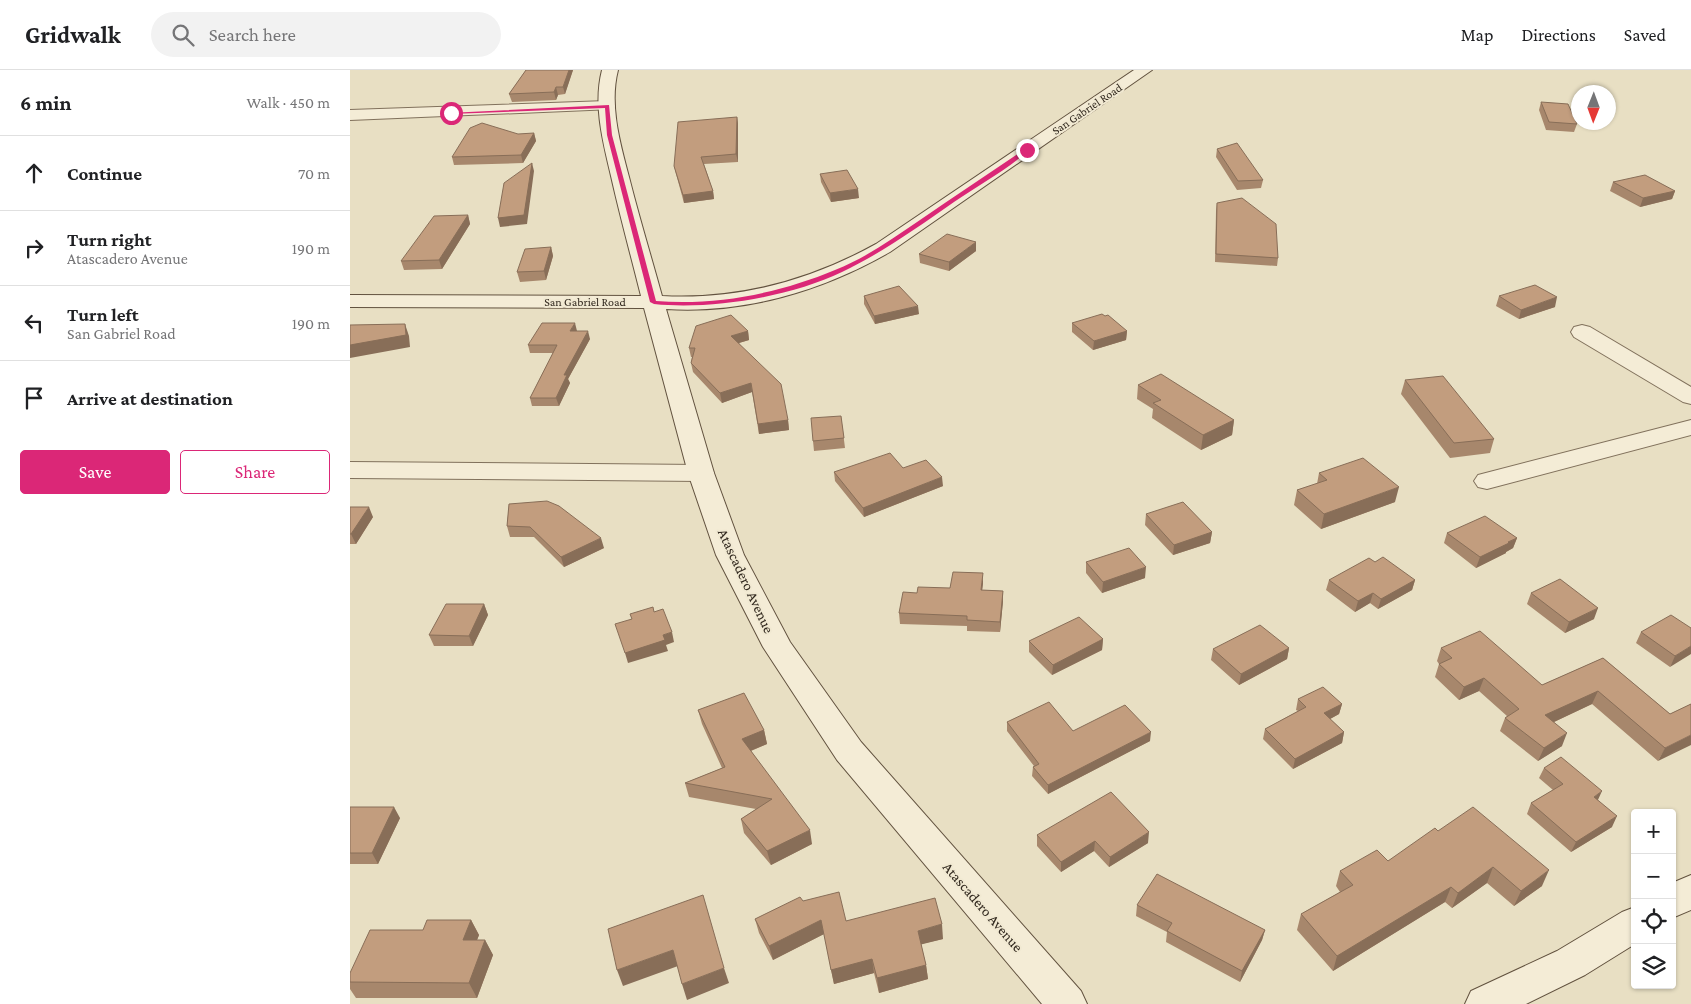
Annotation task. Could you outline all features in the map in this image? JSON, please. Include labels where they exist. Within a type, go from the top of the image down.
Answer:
[{"type":"street","name":"Atascadero Avenue","points":[[610,70],[607,106],[612,144],[700,474],[730,555],[778,647],[849,751],[1067,1004]]},
{"type":"street","name":"San Gabriel Road","points":[[350,302],[654,302],[677,304],[717,302],[761,295],[821,278],[855,264],[883,248],[1144,70]]},
{"type":"street","points":[[350,115],[607,106]]},
{"type":"street","points":[[1582,332],[1691,398]]},
{"type":"street","points":[[1487,481],[1691,427]]},
{"type":"street","points":[[350,470],[700,474]]},
{"type":"street","points":[[1676,900],[1691,891]]},
{"type":"street","points":[[1485,1004],[1571,963],[1631,926]]},
{"type":"building","points":[[526,70],[569,70],[563,87],[556,87],[554,92],[509,94]]},
{"type":"building","points":[[1541,102],[1568,104],[1571,111],[1571,124],[1549,122]]},
{"type":"building","points":[[737,117],[736,154],[701,157],[713,191],[683,195],[674,166],[678,122]]},
{"type":"building","points":[[482,123],[518,134],[534,133],[521,155],[452,157],[470,128]]},
{"type":"building","points":[[1237,143],[1263,180],[1238,181],[1217,149]]},
{"type":"building","points":[[532,163],[524,215],[498,218],[504,183]]},
{"type":"building","points":[[847,170],[858,189],[830,193],[820,174]]},
{"type":"building","points":[[1645,175],[1675,191],[1643,198],[1613,182]]},
{"type":"building","points":[[1242,198],[1276,224],[1278,258],[1216,254],[1217,203]]},
{"type":"building","points":[[468,215],[439,260],[401,261],[434,216]]},
{"type":"building","points":[[947,234],[976,242],[949,262],[919,254]]},
{"type":"building","points":[[551,247],[544,271],[517,272],[525,249]]},
{"type":"building","points":[[1535,285],[1557,297],[1521,310],[1499,296]]},
{"type":"building","points":[[899,286],[918,306],[874,316],[864,296]]},
{"type":"building","points":[[1102,314],[1108,315],[1127,331],[1094,341],[1072,323]]},
{"type":"building","points":[[731,315],[748,331],[731,336],[781,384],[788,420],[758,424],[751,383],[720,393],[691,363],[695,348],[689,348],[696,326]]},
{"type":"building","points":[[542,323],[575,323],[570,331],[588,331],[564,375],[567,375],[556,398],[530,398],[557,345],[528,345]]},
{"type":"building","points":[[405,324],[406,335],[350,345],[350,325]]},
{"type":"building","points":[[1161,374],[1234,420],[1203,435],[1153,403],[1161,400],[1138,385]]},
{"type":"building","points":[[1443,376],[1494,439],[1454,443],[1405,380]]},
{"type":"building","points":[[841,416],[844,438],[813,441],[811,418]]},
{"type":"building","points":[[890,453],[903,468],[926,460],[942,477],[863,508],[834,472]]},
{"type":"building","points":[[1363,458],[1399,487],[1324,514],[1297,490],[1327,480],[1319,473]]},
{"type":"building","points":[[547,501],[559,506],[601,538],[561,557],[530,527],[507,526],[509,504]]},
{"type":"building","points":[[1183,502],[1212,532],[1174,545],[1146,514]]},
{"type":"building","points":[[350,507],[369,507],[351,534],[350,534]]},
{"type":"building","points":[[1485,516],[1517,538],[1480,557],[1447,533]]},
{"type":"building","points":[[1129,548],[1146,567],[1103,582],[1086,562]]},
{"type":"building","points":[[1383,557],[1415,580],[1381,599],[1373,593],[1358,601],[1329,580],[1369,558],[1375,562]]},
{"type":"building","points":[[953,572],[983,573],[981,590],[1003,591],[1000,622],[967,620],[967,616],[899,613],[903,592],[917,593],[918,587],[950,588]]},
{"type":"building","points":[[1560,579],[1598,608],[1569,622],[1531,593]]},
{"type":"building","points":[[446,604],[484,604],[469,636],[429,635]]},
{"type":"building","points":[[653,607],[654,612],[663,609],[672,632],[663,635],[665,640],[625,653],[615,624],[632,619],[630,614]]},
{"type":"building","points":[[1671,615],[1691,628],[1691,646],[1675,656],[1641,632]]},
{"type":"building","points":[[1079,617],[1103,639],[1053,665],[1029,641]]},
{"type":"building","points":[[1260,625],[1289,648],[1241,674],[1213,649]]},
{"type":"building","points":[[1480,631],[1542,685],[1603,658],[1670,714],[1691,704],[1691,735],[1665,748],[1598,691],[1545,715],[1567,733],[1544,748],[1505,718],[1519,709],[1484,678],[1464,687],[1439,664],[1452,658],[1441,648]]},
{"type":"building","points":[[1323,687],[1342,704],[1324,713],[1344,732],[1295,759],[1265,729],[1306,707],[1298,699]]},
{"type":"building","points":[[744,693],[764,730],[742,739],[810,830],[767,851],[741,819],[772,799],[685,783],[725,767],[698,710]]},
{"type":"building","points":[[1049,702],[1073,731],[1125,705],[1151,732],[1048,785],[1033,767],[1039,764],[1007,722]]},
{"type":"building","points":[[1561,757],[1602,791],[1594,797],[1617,816],[1576,842],[1531,803],[1563,784],[1544,768]]},
{"type":"building","points":[[1111,792],[1149,832],[1110,857],[1095,841],[1061,862],[1037,835]]},
{"type":"building","points":[[350,807],[394,807],[372,853],[350,853]]},
{"type":"building","points":[[1473,807],[1549,870],[1521,891],[1493,867],[1458,893],[1451,887],[1337,956],[1301,914],[1353,885],[1340,871],[1377,850],[1388,861],[1435,828],[1438,831]]},
{"type":"building","points":[[1157,874],[1265,930],[1242,971],[1167,931],[1172,923],[1137,905]]},
{"type":"building","points":[[839,892],[846,921],[935,898],[942,924],[918,931],[926,965],[877,978],[872,959],[831,970],[821,920],[769,946],[755,919],[800,897],[803,901]]},
{"type":"building","points":[[703,895],[724,968],[682,984],[673,950],[617,970],[608,929]]},
{"type":"building","points":[[427,920],[471,920],[463,940],[485,940],[469,983],[350,982],[350,973],[370,930],[423,930]]},
{"type":"route","points":[[451,113],[607,106],[610,135],[627,207],[654,302],[677,304],[717,302],[761,295],[821,278],[855,264],[883,248],[1027,150]]}]
